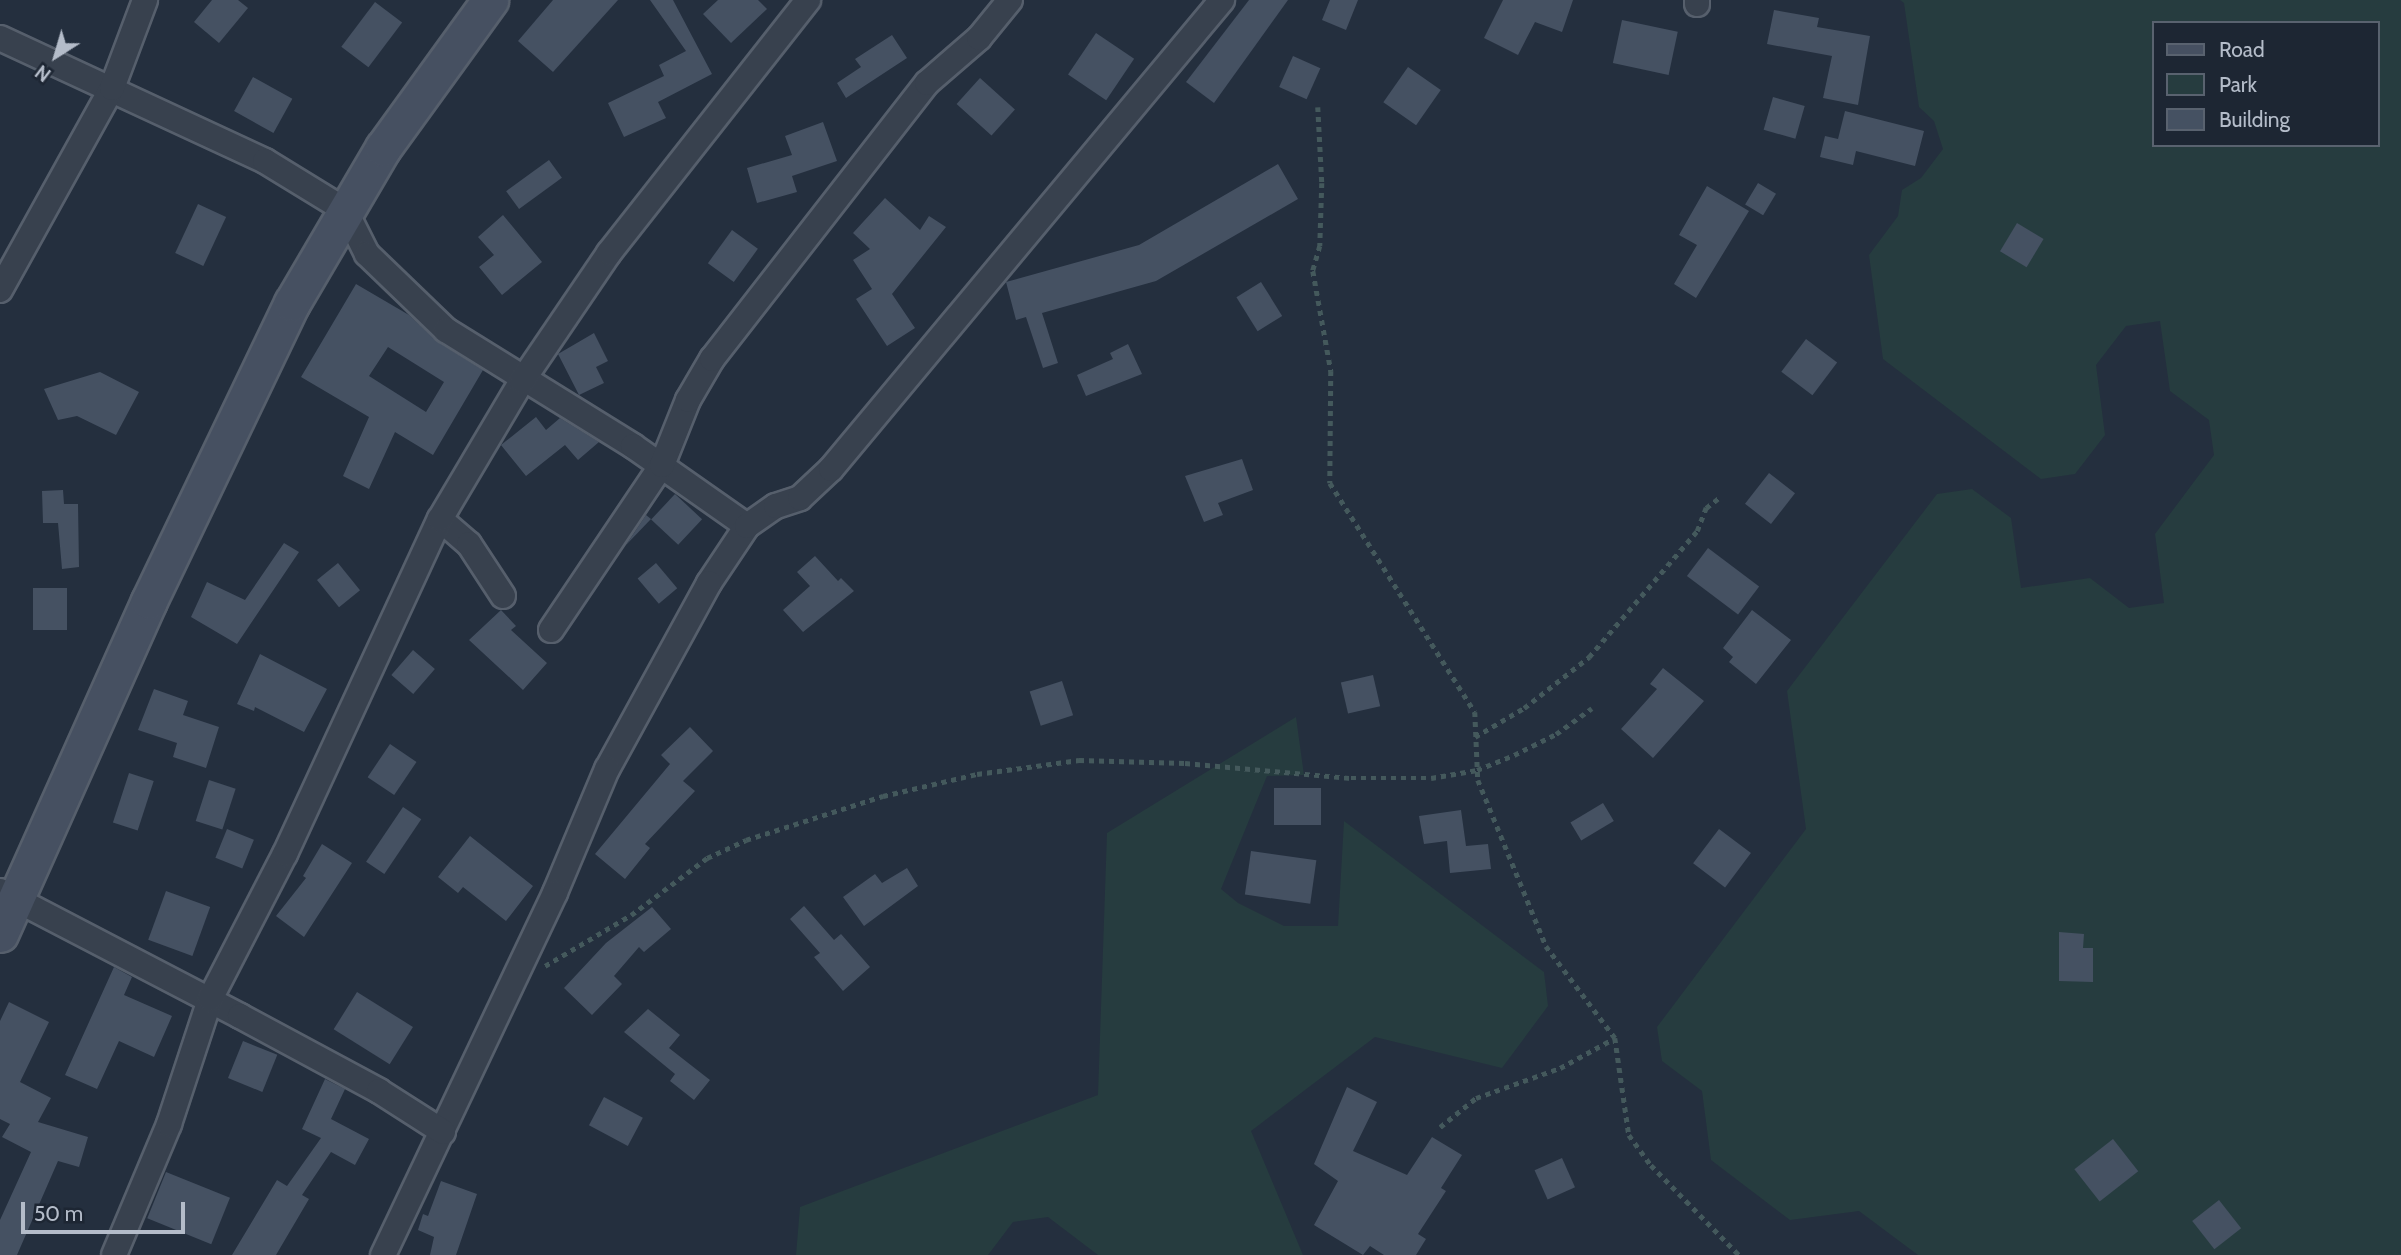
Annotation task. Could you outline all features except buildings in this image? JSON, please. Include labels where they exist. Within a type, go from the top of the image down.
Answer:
[{"type":"main road","points":[[0,934],[9,895],[292,303],[383,148],[490,0]]},
{"type":"street","points":[[0,290],[112,88],[145,0]]},
{"type":"street","points":[[114,1255],[169,1124],[210,999],[285,854],[440,519],[522,381],[609,253],[808,0]]},
{"type":"street","points":[[551,630],[662,465],[688,400],[712,359],[927,83],[979,38],[1010,0]]},
{"type":"street","points":[[383,1255],[512,983],[607,769],[709,583],[747,526],[776,506],[800,498],[831,469],[1222,0]]},
{"type":"street","points":[[0,38],[112,88],[265,162],[345,210],[367,254],[446,330],[522,381],[556,397],[662,465],[747,526]]},
{"type":"street","points":[[440,519],[468,544],[503,596]]},
{"type":"street","points":[[9,895],[210,999],[379,1091],[443,1132]]},
{"type":"path","points":[[1318,107],[1322,183],[1320,246],[1313,271],[1331,371],[1329,483],[1475,712],[1477,770],[1546,946],[1615,1038],[1629,1135],[1651,1165],[1739,1255]]},
{"type":"path","points":[[1475,737],[1524,708],[1590,657],[1697,531],[1706,508],[1720,497]]},
{"type":"path","points":[[512,983],[631,915],[680,874],[746,839],[883,796],[977,774],[1079,760],[1185,763],[1383,780],[1432,778],[1477,770],[1556,734],[1591,708]]},
{"type":"path","points":[[1440,1127],[1476,1098],[1560,1068],[1615,1038]]},
{"type":"green space","points":[[1900,0],[2401,0],[2401,1255],[1918,1255],[1859,1211],[1790,1220],[1711,1160],[1702,1091],[1662,1061],[1657,1027],[1806,829],[1787,691],[1937,494],[1972,489],[2011,518],[2021,588],[2090,578],[2129,608],[2164,603],[2155,534],[2214,455],[2209,420],[2170,391],[2160,321],[2126,326],[2096,365],[2105,435],[2075,474],[2041,479],[1883,359],[1869,255],[1898,216],[1902,190],[1921,178],[1943,149],[1934,121],[1919,107],[1904,3]]},
{"type":"green space","points":[[1296,717],[1304,775],[1267,776],[1221,889],[1238,903],[1284,926],[1338,926],[1344,821],[1544,972],[1548,1006],[1502,1068],[1375,1037],[1251,1131],[1303,1255],[1098,1255],[1048,1217],[1013,1222],[988,1255],[796,1255],[800,1207],[1098,1095],[1107,833]]}]
